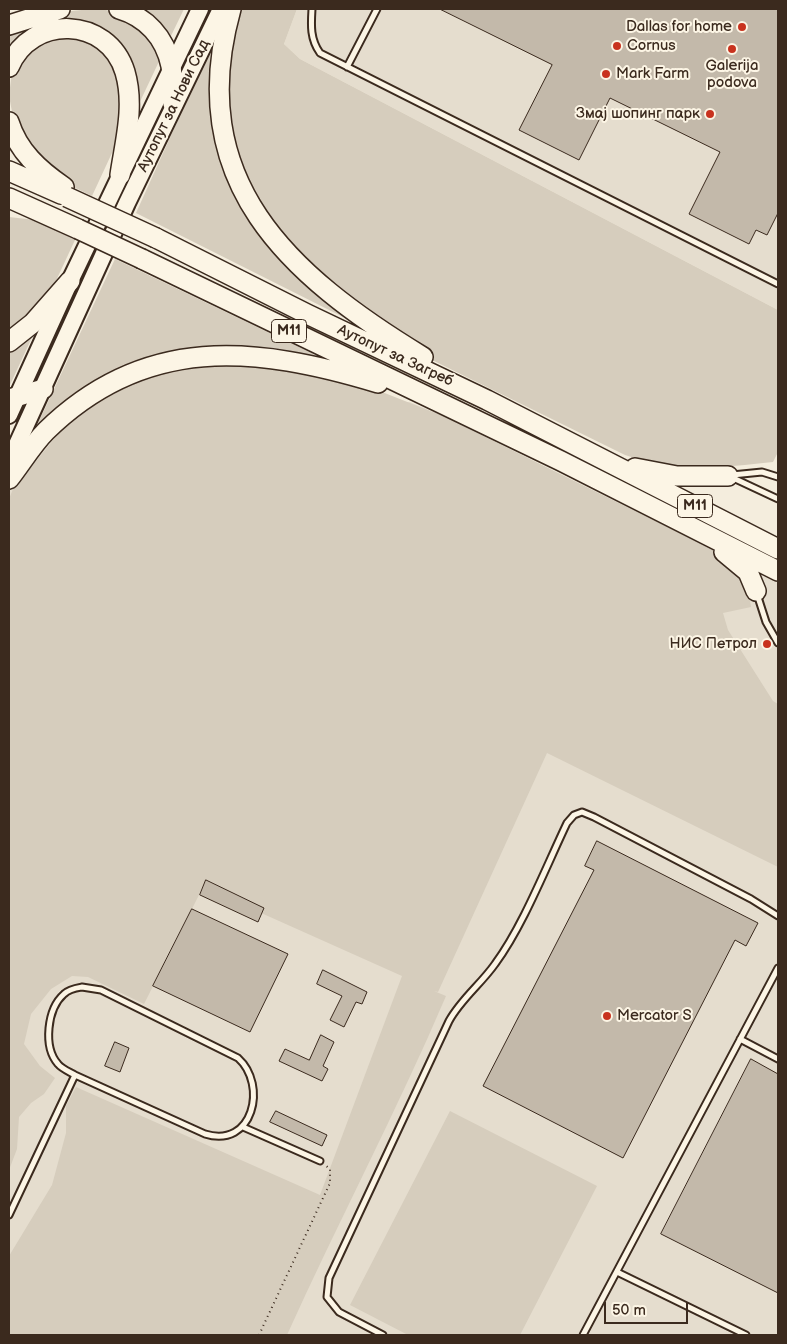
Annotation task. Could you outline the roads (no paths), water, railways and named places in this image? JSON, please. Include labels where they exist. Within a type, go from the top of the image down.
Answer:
[{"type":"highway","points":[[9,25],[60,9]]},
{"type":"highway","points":[[119,9],[134,14],[150,26],[164,46],[171,67],[173,104]]},
{"type":"highway","points":[[231,9],[222,47],[219,72],[220,120],[233,167],[256,214],[285,250],[337,299],[384,333],[487,400]]},
{"type":"highway","points":[[9,67],[13,58],[30,39],[50,30],[73,28],[81,30],[92,34],[112,49],[124,71],[129,95],[120,174]]},
{"type":"highway","points":[[9,122],[24,153],[65,192]]},
{"type":"highway","points":[[9,171],[65,192]]},
{"type":"highway","name":"Аутопут за Загреб","points":[[65,192],[111,218],[156,238],[307,314],[487,400],[778,548]]},
{"type":"highway","name":"Аутопут за Загреб","points":[[9,198],[142,259],[437,401],[778,571]]},
{"type":"highway","points":[[9,212],[29,215],[78,229]]},
{"type":"highway","points":[[9,342],[33,324],[70,281]]},
{"type":"highway","points":[[9,479],[45,432],[87,397],[132,373],[186,358],[220,354],[284,361],[356,376],[437,401]]},
{"type":"highway","points":[[13,398],[43,388]]},
{"type":"highway","points":[[610,463],[677,476],[728,476]]},
{"type":"highway","points":[[699,530],[743,566],[756,591]]},
{"type":"main road","name":"Аутопут за Нови Сад","points":[[9,415],[13,398],[200,9]]},
{"type":"main road","name":"Аутопут за Нови Сад","points":[[9,462],[173,104],[221,9]]},
{"type":"lane","points":[[312,9],[310,27],[315,46],[320,53],[778,284]]},
{"type":"lane","points":[[348,68],[377,9]]},
{"type":"lane","points":[[728,476],[762,472],[778,477]]},
{"type":"lane","points":[[728,476],[778,499]]},
{"type":"lane","points":[[756,591],[766,622],[778,643]]},
{"type":"lane","points":[[383,1335],[339,1312],[327,1297],[328,1278],[449,1021],[458,1006],[496,964],[513,935],[567,823],[574,815],[582,812],[594,817],[751,899],[778,916]]},
{"type":"lane","points":[[583,1335],[778,968]]},
{"type":"lane","points":[[93,988],[228,1052],[247,1066],[254,1085],[251,1107],[243,1127],[235,1134],[224,1138],[205,1134],[75,1075],[59,1065],[53,1055],[49,1040],[51,1020],[64,993],[72,989],[93,988]]},
{"type":"lane","points":[[740,1039],[778,1059]]},
{"type":"lane","points":[[9,1215],[75,1075]]},
{"type":"lane","points":[[243,1127],[320,1161]]},
{"type":"lane","points":[[617,1272],[746,1335]]},
{"type":"place","name":"Dallas for home","points":[[742,27]]},
{"type":"place","name":"Cornus","points":[[617,46]]},
{"type":"place","name":"Galerija podova","points":[[732,49]]},
{"type":"place","name":"Mark Farm","points":[[606,74]]},
{"type":"place","name":"Змај шопинг парк","points":[[710,114]]},
{"type":"place","name":"НИС Петрол","points":[[767,644]]},
{"type":"place","name":"Mercator S","points":[[607,1016]]}]
